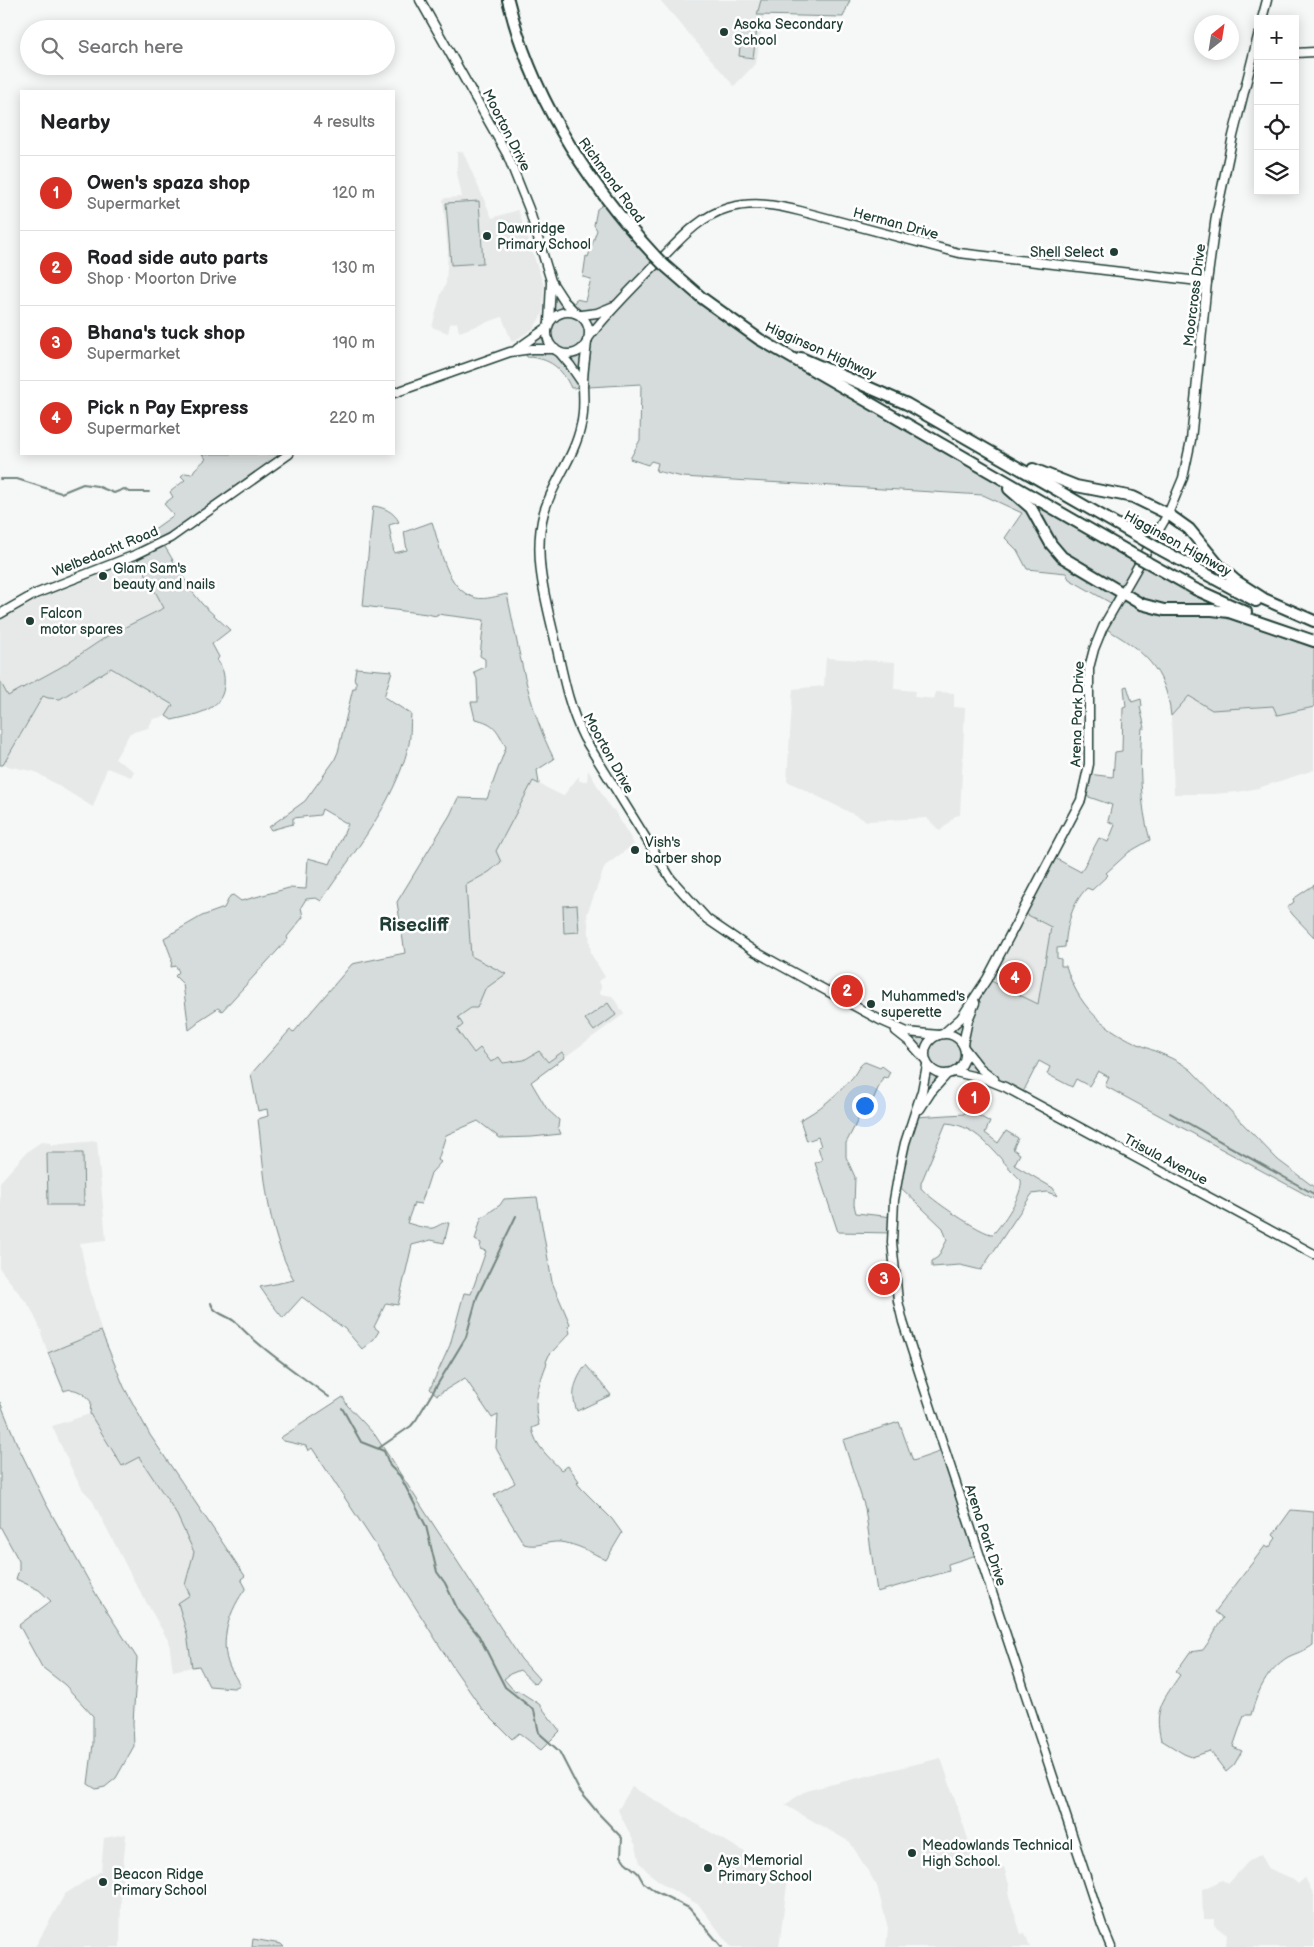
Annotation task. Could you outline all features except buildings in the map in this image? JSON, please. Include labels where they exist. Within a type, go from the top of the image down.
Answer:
[{"type":"highway","name":"Richmond Road","points":[[508,0],[530,67],[564,138],[614,211],[664,265],[702,298],[751,333]]},
{"type":"highway","name":"Higginson Highway","points":[[751,333],[798,356],[901,401],[1242,595],[1314,622]]},
{"type":"highway","name":"Higginson Highway","points":[[751,333],[775,350],[1136,556],[1147,557],[1229,605],[1314,640]]},
{"type":"highway","points":[[975,442],[1061,481],[1089,490],[1132,497],[1168,514],[1190,529],[1220,566],[1236,582],[1264,599],[1314,622]]},
{"type":"highway","points":[[966,458],[1012,491],[1031,508],[1051,544],[1062,557],[1141,604],[1156,609],[1229,612],[1314,640]]},
{"type":"street","name":"Moorton Drive","points":[[420,0],[507,154],[529,209],[551,281],[564,302],[578,314]]},
{"type":"street","points":[[1263,15],[1267,0]]},
{"type":"street","points":[[1299,53],[1314,52]]},
{"type":"street","name":"Moorcross Drive","points":[[1147,557],[1183,478],[1188,454],[1207,282],[1218,207],[1254,55]]},
{"type":"street","name":"Herman Drive","points":[[588,339],[616,305],[696,225],[720,211],[753,204],[775,205],[959,253],[1207,282]]},
{"type":"street","name":"Moorton Drive","points":[[548,325],[551,281]]},
{"type":"street","name":"Herman Drive","points":[[578,314],[597,313],[616,305]]},
{"type":"street","points":[[395,393],[510,352],[532,349],[557,350],[567,354],[575,353],[582,348],[588,339],[588,325],[578,314],[560,313],[548,325],[510,352]]},
{"type":"street","points":[[548,325],[548,339],[583,384]]},
{"type":"street","name":"Moorton Drive","points":[[588,339],[581,427],[575,446],[549,499],[542,525],[540,543],[543,586],[566,690],[576,722],[591,750],[671,879],[707,919],[754,951],[880,1020],[907,1032],[941,1034]]},
{"type":"street","name":"Welbedacht Road","points":[[0,614],[35,594],[135,555],[170,538],[288,455]]},
{"type":"street","name":"Arena Park Drive","points":[[911,1124],[931,1092],[963,1063],[968,1020],[983,985],[1081,800],[1086,785],[1090,756],[1089,668],[1094,649],[1103,627],[1122,594],[1147,557]]},
{"type":"street","name":"Arena Park Drive","points":[[983,985],[961,1018],[928,1042],[925,1048],[926,1062],[922,1091],[900,1166],[894,1200],[892,1228],[894,1275],[903,1322],[1110,1947]]},
{"type":"street","name":"Moorton Drive","points":[[880,1020],[904,1037],[926,1062]]},
{"type":"street","points":[[941,1034],[954,1036],[964,1046]]},
{"type":"street","name":"Trisula Avenue","points":[[964,1046],[980,1068],[1005,1087]]},
{"type":"street","points":[[926,1062],[937,1073],[951,1073]]},
{"type":"street","name":"Trisula Avenue","points":[[951,1073],[985,1078],[1005,1087],[1314,1254]]},
{"type":"shaded area","name":"Asoka Secondary School","points":[[660,0],[766,0],[756,63],[734,86]]},
{"type":"shaded area","points":[[761,0],[850,0],[843,17],[757,15]]},
{"type":"shaded area","points":[[742,28],[757,29],[753,58],[739,56]]},
{"type":"shaded area","name":"Dawnridge Primary School","points":[[457,152],[463,152],[492,218],[518,210],[544,286],[543,313],[533,329],[512,342],[502,317],[459,332],[457,322],[450,324],[448,333],[432,327],[446,283],[448,252],[443,200],[445,198],[462,197],[457,173]]},
{"type":"shaded area","points":[[479,201],[483,263],[451,265],[446,203]]},
{"type":"shaded area","points":[[607,202],[614,211],[724,316],[1229,606],[1314,640],[1314,707],[1277,715],[1273,706],[1212,710],[1189,696],[1171,716],[1164,685],[1150,662],[1130,644],[1103,627],[1116,606],[1069,579],[1066,573],[1027,569],[1017,550],[1005,538],[1022,513],[983,495],[683,477],[656,471],[658,463],[651,461],[648,465],[630,459],[640,440],[641,384],[571,388],[564,375],[554,365],[542,359],[527,357],[521,346],[547,327],[551,281],[564,301],[574,304],[576,299],[585,301],[591,279],[583,277],[586,256],[588,257],[597,230],[594,225],[597,209]]},
{"type":"shaded area","points":[[203,455],[288,455],[162,542],[191,590],[202,604],[230,630],[212,644],[219,657],[217,660],[224,678],[222,695],[218,702],[205,711],[172,720],[166,716],[173,705],[111,668],[60,699],[43,696],[3,765],[0,765],[0,681],[8,696],[61,667],[109,635],[164,608],[135,554],[145,550],[153,530],[174,515],[164,504],[173,497],[170,492],[185,480],[181,476],[185,473],[192,474],[206,459]]},
{"type":"shaded area","points":[[373,506],[388,511],[399,522],[389,525],[394,553],[407,550],[404,532],[432,522],[446,566],[457,586],[476,598],[488,598],[507,594],[531,699],[537,720],[554,759],[537,770],[539,784],[533,781],[496,851],[501,862],[489,872],[466,885],[471,956],[506,974],[485,989],[477,1008],[471,1008],[458,1017],[463,1025],[457,1030],[474,1053],[480,1048],[491,1062],[499,1057],[503,1063],[524,1060],[539,1051],[548,1062],[562,1052],[565,1057],[531,1082],[547,1109],[559,1120],[558,1127],[561,1134],[500,1138],[478,1121],[446,1135],[438,1160],[441,1162],[431,1173],[421,1204],[414,1203],[407,1223],[433,1228],[449,1223],[444,1243],[431,1240],[412,1245],[398,1305],[386,1303],[374,1327],[379,1331],[374,1339],[362,1349],[345,1329],[302,1297],[283,1318],[260,1287],[294,1280],[272,1221],[258,1119],[268,1116],[267,1109],[258,1111],[251,1074],[290,1030],[294,1032],[352,964],[405,953],[397,902],[450,815],[458,798],[487,799],[506,747],[495,728],[475,719],[471,702],[478,702],[477,679],[474,672],[485,667],[485,659],[480,656],[484,620],[437,614],[436,616],[363,606]]},
{"type":"shaded area","points":[[135,554],[164,608],[109,635],[61,667],[8,696],[0,681],[0,614],[7,609]]},
{"type":"shaded area","points":[[826,658],[895,662],[894,689],[915,691],[914,697],[935,699],[935,692],[954,693],[954,707],[965,708],[960,815],[955,816],[940,831],[927,818],[867,821],[787,781],[793,689],[824,686]]},
{"type":"shaded area","points":[[111,668],[173,705],[166,716],[153,719],[148,728],[130,733],[115,759],[134,771],[131,777],[107,768],[93,807],[36,772],[3,765],[44,696],[60,698]]},
{"type":"shaded area","points":[[356,668],[392,671],[384,697],[411,714],[408,748],[393,789],[359,847],[321,901],[316,898],[306,899],[301,907],[303,917],[287,937],[288,939],[222,1011],[218,1008],[198,1021],[189,1030],[183,984],[175,976],[179,972],[176,966],[171,967],[172,959],[164,938],[202,916],[224,908],[230,896],[233,895],[241,901],[289,888],[306,889],[308,858],[330,864],[348,824],[322,809],[320,815],[293,818],[293,824],[271,830],[269,827],[305,801],[334,761],[338,752],[353,688],[356,688],[356,681],[354,680]]},
{"type":"shaded area","points":[[1127,686],[1132,702],[1141,699],[1142,706],[1140,707],[1145,728],[1142,728],[1141,784],[1144,813],[1150,840],[1129,852],[1106,873],[1108,875],[1092,890],[1087,888],[1082,894],[1071,916],[1065,947],[1057,948],[1057,958],[1061,959],[1061,966],[1066,966],[1077,992],[1092,1013],[1123,1036],[1185,1065],[1191,1070],[1278,1160],[1314,1187],[1314,1199],[1105,1086],[1109,1077],[1098,1071],[1089,1086],[1076,1079],[1072,1087],[1047,1074],[1050,1067],[1039,1061],[1021,1096],[1005,1087],[954,1074],[947,1076],[915,1117],[964,1114],[967,1109],[990,1122],[985,1133],[998,1143],[1006,1131],[1018,1138],[1013,1149],[1020,1154],[1014,1165],[1053,1188],[1058,1196],[1047,1192],[1032,1194],[981,1270],[960,1265],[932,1267],[932,1261],[938,1257],[947,1240],[943,1228],[897,1184],[927,1065],[903,1037],[907,1031],[939,1034],[954,1026],[987,979],[1038,1004],[1051,927],[1024,913],[1053,857],[1081,872],[1099,838],[1108,842],[1115,825],[1108,821],[1112,805],[1083,795],[1088,774],[1113,777],[1115,752],[1122,751],[1123,708],[1126,707],[1124,687]],"holes":[[[946,1123],[958,1125],[979,1136],[1021,1180],[1016,1200],[1002,1224],[993,1234],[979,1229],[956,1215],[925,1193],[921,1188],[921,1183]]]},
{"type":"shaded area","points":[[1189,695],[1253,707],[1273,706],[1277,715],[1314,707],[1314,770],[1258,788],[1237,792],[1174,794],[1171,716]]},
{"type":"shaded area","points":[[588,770],[634,844],[605,866],[587,914],[591,954],[605,977],[599,981],[601,986],[600,994],[612,996],[624,1014],[565,1057],[562,1052],[548,1062],[539,1052],[524,1060],[491,1063],[474,1053],[457,1030],[463,1025],[458,1018],[471,1008],[477,1008],[482,993],[490,985],[471,956],[466,885],[489,872],[496,851],[533,781],[563,796],[579,776],[579,781],[587,781]]},
{"type":"shaded area","points":[[1314,885],[1314,937],[1287,907],[1294,902],[1293,899]]},
{"type":"shaded area","points":[[577,905],[579,932],[564,933],[563,906]]},
{"type":"shaded area","points":[[1024,913],[1051,927],[1038,1004],[987,979]]},
{"type":"shaded area","points":[[608,1003],[616,1015],[594,1031],[585,1019]]},
{"type":"shaded area","points":[[865,1062],[880,1068],[882,1066],[890,1072],[887,1078],[883,1077],[865,1118],[860,1116],[846,1143],[846,1157],[855,1177],[854,1205],[856,1213],[893,1217],[893,1233],[838,1232],[815,1163],[822,1160],[818,1147],[821,1146],[818,1137],[807,1141],[800,1120],[833,1097]]},
{"type":"shaded area","points":[[97,1141],[106,1240],[80,1243],[101,1331],[48,1353],[42,1332],[30,1307],[0,1269],[0,1182],[28,1151],[41,1142],[50,1143],[51,1145]]},
{"type":"shaded area","points":[[47,1153],[83,1153],[84,1205],[48,1205]]},
{"type":"shaded area","points":[[537,1197],[552,1282],[570,1324],[568,1326],[570,1333],[549,1355],[546,1362],[536,1401],[539,1425],[532,1428],[536,1440],[543,1451],[561,1470],[568,1466],[579,1481],[577,1483],[581,1488],[612,1519],[622,1533],[606,1560],[584,1549],[566,1543],[524,1544],[494,1495],[515,1483],[496,1448],[498,1415],[492,1418],[465,1378],[437,1395],[430,1389],[450,1345],[464,1293],[471,1294],[486,1251],[480,1249],[481,1243],[475,1240],[481,1218],[500,1205],[504,1199]]},
{"type":"shaded area","points":[[101,1331],[124,1387],[150,1435],[245,1576],[241,1579],[246,1588],[231,1615],[226,1636],[227,1658],[230,1668],[240,1685],[234,1688],[209,1686],[199,1666],[192,1667],[187,1634],[178,1603],[190,1595],[185,1585],[194,1552],[175,1511],[139,1457],[122,1466],[90,1414],[91,1402],[86,1396],[75,1390],[64,1391],[48,1353]]},
{"type":"shaded area","points":[[586,1365],[611,1395],[577,1411],[574,1399],[575,1387]]},
{"type":"shaded area","points":[[343,1397],[347,1405],[375,1435],[521,1659],[539,1679],[535,1684],[520,1670],[504,1679],[515,1692],[517,1690],[539,1704],[560,1731],[541,1750],[519,1733],[512,1739],[482,1709],[312,1448],[308,1451],[306,1446],[284,1441],[280,1438]]},
{"type":"shaded area","points":[[0,1402],[17,1444],[45,1502],[97,1596],[137,1658],[133,1723],[134,1746],[116,1778],[105,1787],[96,1789],[88,1784],[93,1744],[93,1716],[65,1685],[42,1667],[19,1625],[51,1601],[39,1590],[16,1579],[19,1561],[0,1526]]},
{"type":"shaded area","points":[[90,1414],[121,1466],[139,1457],[175,1511],[194,1552],[185,1584],[190,1595],[179,1603],[187,1634],[192,1667],[173,1671],[169,1642],[132,1577],[91,1498],[83,1490],[76,1478],[52,1426]]},
{"type":"shaded area","points":[[899,1422],[913,1461],[945,1450],[980,1554],[948,1564],[949,1571],[877,1592],[865,1508],[843,1440]]},
{"type":"shaded area","points":[[1291,1510],[1314,1512],[1313,1645],[1281,1662],[1264,1682],[1256,1698],[1251,1715],[1244,1715],[1233,1747],[1242,1751],[1234,1765],[1226,1772],[1210,1751],[1192,1757],[1161,1740],[1158,1720],[1159,1712],[1165,1698],[1180,1675],[1176,1672],[1190,1652],[1203,1650],[1223,1618],[1215,1612],[1265,1546],[1269,1548],[1276,1538],[1273,1535]]},
{"type":"shaded area","name":"Meadowlands Technical High School.","points":[[941,1758],[970,1845],[967,1846],[969,1853],[972,1852],[977,1866],[990,1863],[993,1871],[1004,1867],[1010,1888],[1008,1893],[1021,1934],[1025,1933],[1030,1947],[886,1947],[888,1928],[877,1886],[850,1842],[785,1805],[802,1793],[813,1789]]},
{"type":"shaded area","name":"Ays Memorial Primary School","points":[[632,1787],[788,1877],[779,1947],[731,1947],[699,1905],[664,1885],[649,1873],[640,1863],[636,1846],[618,1810]]},
{"type":"shaded area","name":"Beacon Ridge Primary School","points":[[126,1834],[121,1892],[120,1947],[35,1947],[65,1894],[101,1871],[104,1838]]},
{"type":"shaded area","points":[[1261,1854],[1268,1868],[1291,1878],[1298,1884],[1305,1878],[1314,1895],[1314,1947],[1226,1947],[1227,1935],[1214,1925],[1214,1919],[1203,1919],[1202,1890],[1222,1880],[1228,1884],[1248,1862]]},
{"type":"shaded area","points":[[253,1939],[281,1944],[284,1947],[252,1947]]},
{"type":"waterway","points":[[0,479],[17,479],[61,493],[83,484],[97,486],[114,493],[124,489],[129,492],[149,492]]},
{"type":"waterway","points":[[1170,1113],[1314,1194]]},
{"type":"waterway","points":[[379,1448],[411,1426],[416,1420],[466,1337],[477,1297],[516,1216]]},
{"type":"waterway","points":[[211,1303],[217,1312],[234,1321],[270,1353],[329,1397]]},
{"type":"waterway","points":[[342,1408],[361,1442],[384,1451],[390,1466],[400,1476],[426,1526],[437,1572],[445,1583],[458,1610],[479,1636],[505,1687],[534,1710],[539,1733],[559,1751],[579,1790],[622,1838],[621,1856],[625,1862],[638,1873],[643,1882],[655,1891],[689,1908],[722,1947]]},
{"type":"place","name":"Asoka Secondary School","points":[[724,32]]},
{"type":"place","name":"Dawnridge Primary School","points":[[487,236]]},
{"type":"place","name":"Shell Select","points":[[1114,252]]},
{"type":"place","name":"Glam Sam's beauty and nails","points":[[103,576]]},
{"type":"place","name":"Falcon motor spares","points":[[30,621]]},
{"type":"place","name":"Vish's barber shop","points":[[635,850]]},
{"type":"place","name":"Pick n Pay Express","points":[[1015,978]]},
{"type":"place","name":"Road side auto parts","points":[[847,991]]},
{"type":"place","name":"Muhammed's superette","points":[[871,1004]]},
{"type":"place","name":"Owen's spaza shop","points":[[974,1098]]},
{"type":"place","name":"Bhana's tuck shop","points":[[884,1279]]},
{"type":"place","name":"Meadowlands Technical High School.","points":[[912,1853]]},
{"type":"place","name":"Ays Memorial Primary School","points":[[708,1868]]},
{"type":"place","name":"Beacon Ridge Primary School","points":[[103,1882]]},
{"type":"district","name":"Risecliff","points":[[414,924]]}]
